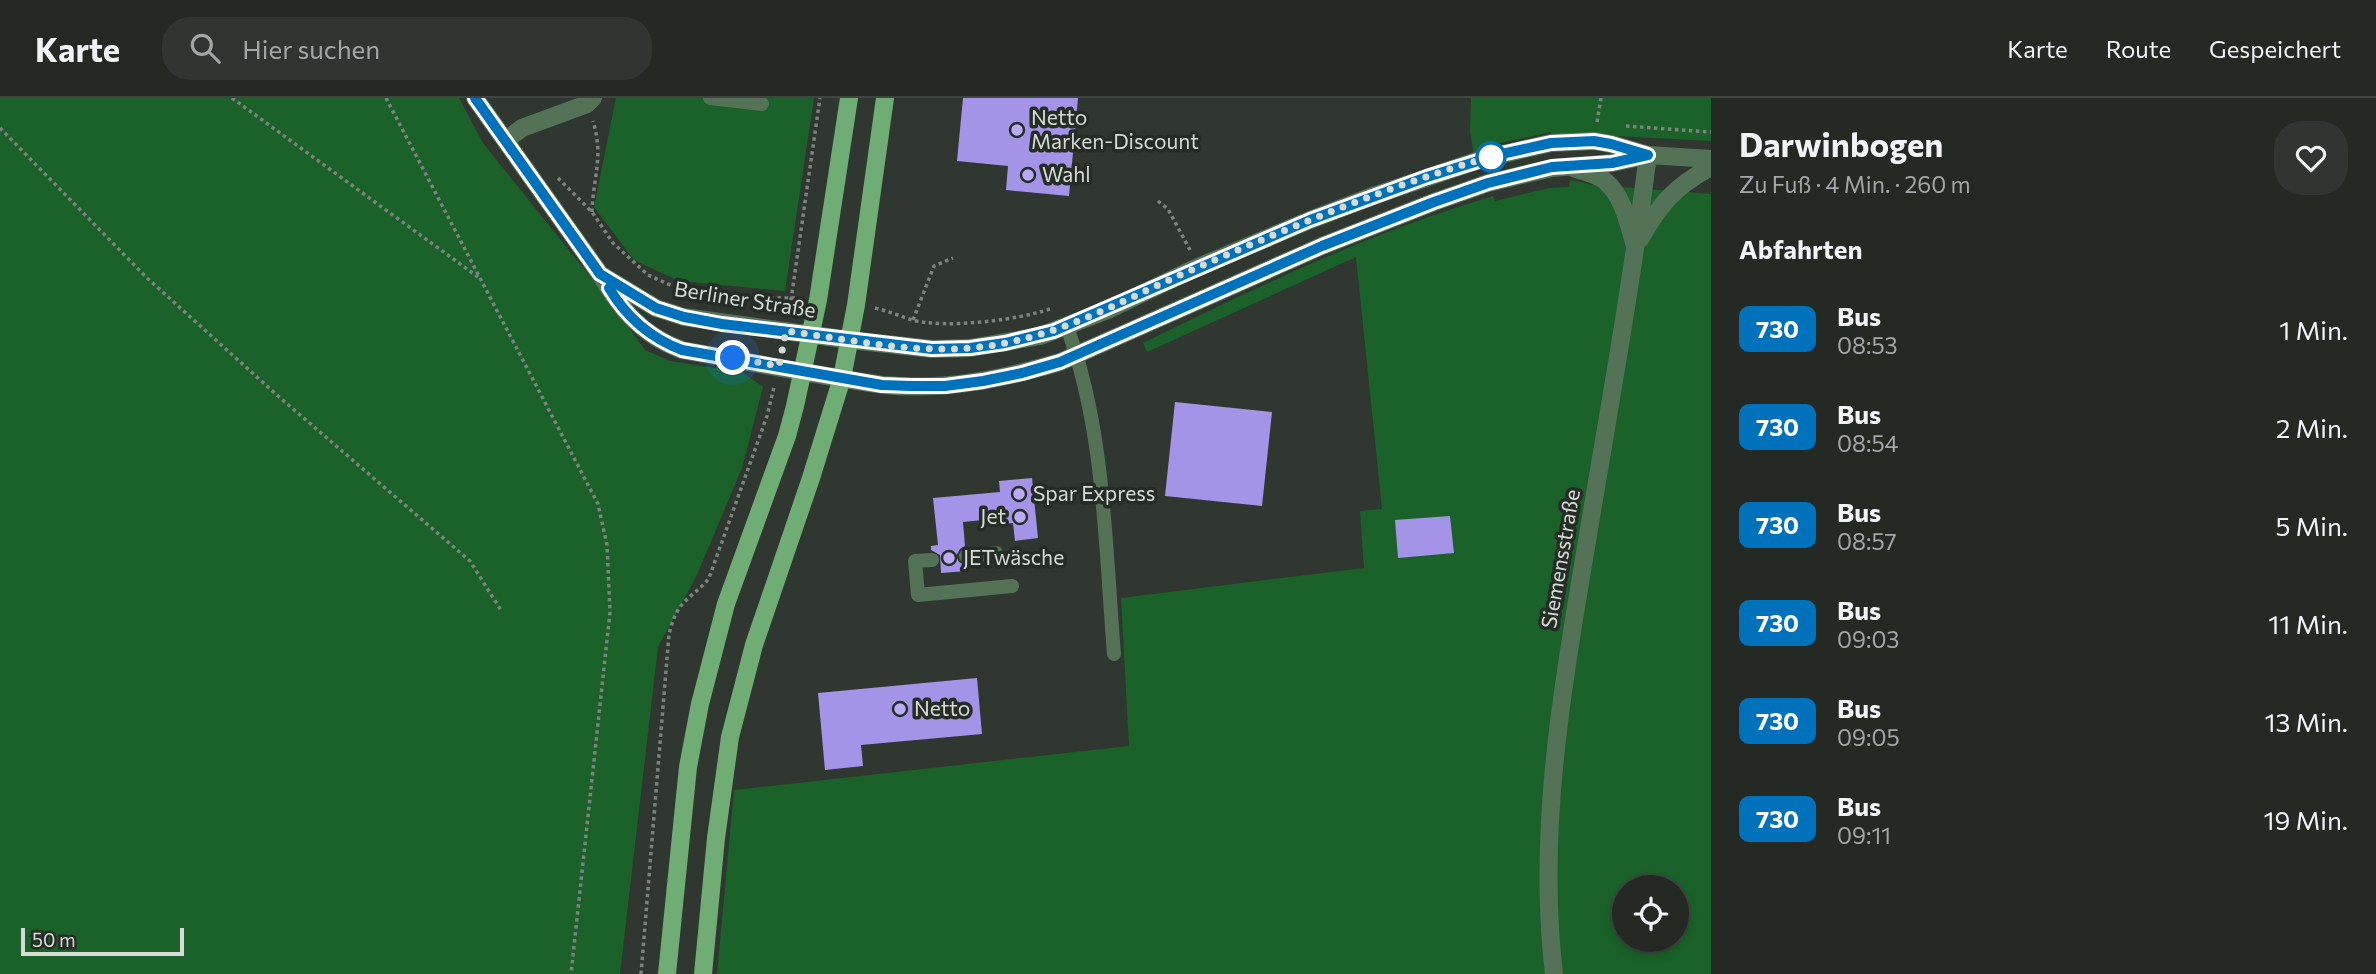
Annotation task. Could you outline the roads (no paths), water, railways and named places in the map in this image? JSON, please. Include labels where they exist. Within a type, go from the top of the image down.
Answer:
[{"type":"main road","points":[[667,974],[688,767],[700,704],[726,604],[787,436],[803,372],[812,335],[849,98]]},
{"type":"main road","points":[[703,974],[723,777],[739,696],[842,378],[850,340],[885,98]]},
{"type":"street","name":"Berliner Straße","points":[[475,98],[618,303],[646,333],[682,350],[882,385],[945,386],[1022,373],[1077,354],[1377,224],[1488,183],[1566,165],[1612,163],[1648,155]]},
{"type":"street","points":[[506,140],[522,128],[590,101]]},
{"type":"street","name":"Berliner Straße","points":[[600,274],[656,308],[684,317],[932,349],[970,348],[1041,336],[1068,327],[1191,270],[1310,220],[1482,159],[1551,143],[1576,141],[1611,144],[1648,155]]},
{"type":"street","points":[[1648,155],[1711,159]]},
{"type":"street","name":"Siemensstraße","points":[[1554,974],[1550,846],[1555,758],[1572,631],[1648,155]]},
{"type":"street","points":[[1566,165],[1604,179],[1616,193],[1625,211],[1635,248]]},
{"type":"street","points":[[1635,248],[1654,214],[1668,196],[1711,167]]},
{"type":"lane","points":[[710,98],[762,103]]},
{"type":"lane","points":[[1068,327],[1094,422],[1114,653]]},
{"type":"lane","points":[[966,556],[996,552]]},
{"type":"lane","points":[[932,560],[915,561],[918,595],[1012,586]]},
{"type":"place","name":"Netto Marken-Discount","points":[[1017,130]]},
{"type":"place","name":"Wahl","points":[[1028,175]]},
{"type":"place","name":"Spar Express","points":[[1019,494]]},
{"type":"place","name":"Jet","points":[[1020,517]]},
{"type":"place","name":"JETwäsche","points":[[949,558]]},
{"type":"place","name":"Netto","points":[[900,709]]}]
